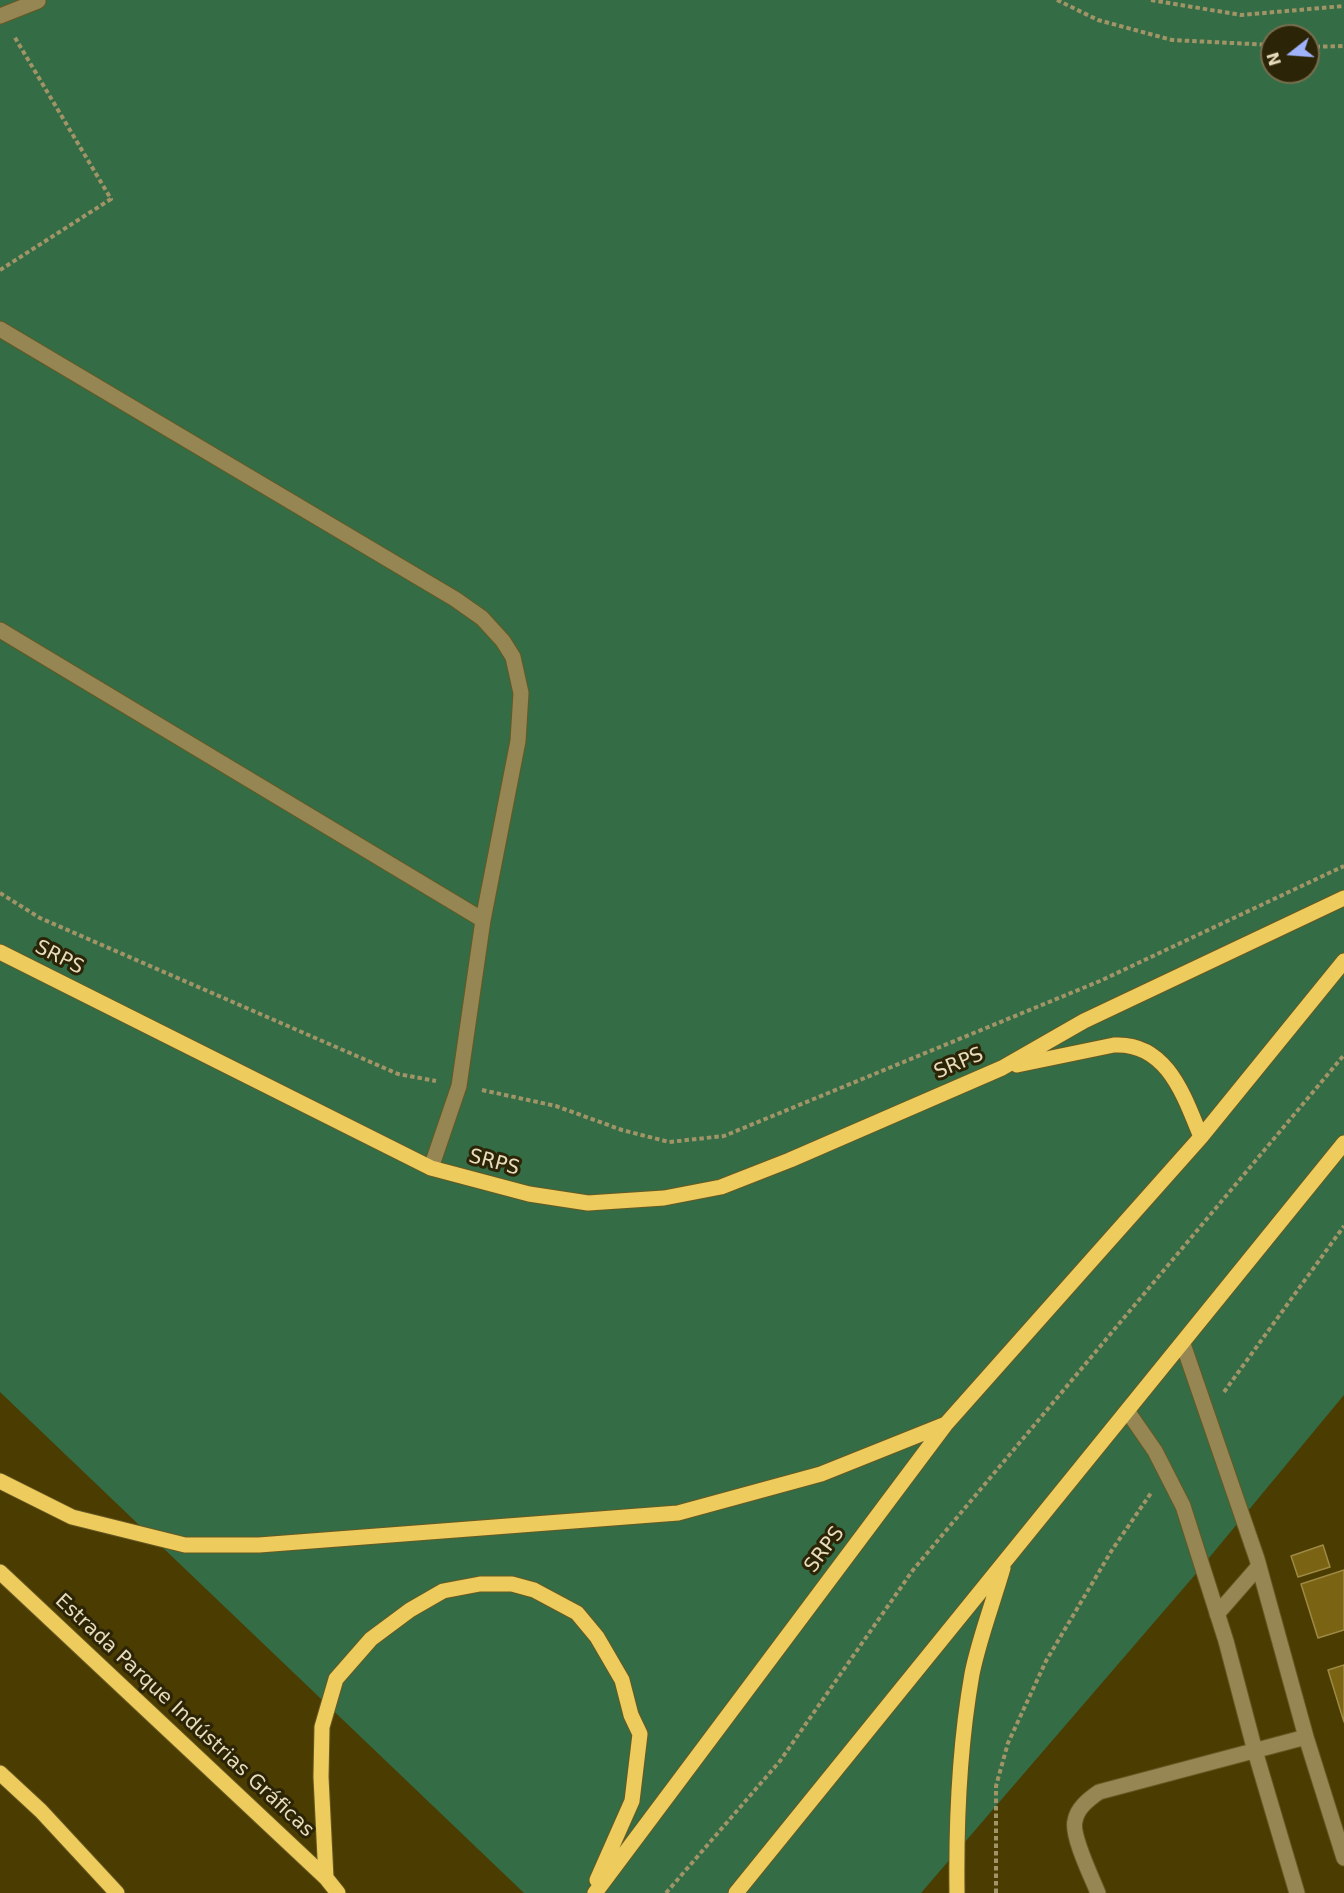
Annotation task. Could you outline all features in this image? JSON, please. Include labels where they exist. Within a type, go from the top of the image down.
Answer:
[{"type":"main road","name":"SRPS","points":[[0,952],[431,1168],[529,1194],[588,1203],[664,1198],[731,1183],[1002,1068],[1084,1021],[1344,898]]},
{"type":"main road","name":"SRPS","points":[[593,1893],[946,1424],[1201,1137],[1344,961]]},
{"type":"main road","name":"SRPS","points":[[1002,1068],[1114,1045],[1130,1044],[1144,1048],[1174,1079],[1184,1096],[1201,1137]]},
{"type":"main road","points":[[736,1893],[1344,1143]]},
{"type":"main road","points":[[0,1481],[72,1517],[185,1545],[259,1545],[678,1513],[821,1474],[946,1424]]},
{"type":"main road","points":[[957,1893],[956,1802],[971,1682],[1005,1561]]},
{"type":"main road","name":"Estrada Parque Indústrias Gráficas","points":[[0,1572],[326,1878],[338,1893]]},
{"type":"main road","points":[[326,1878],[321,1777],[322,1727],[336,1679],[370,1639],[410,1610],[443,1591],[480,1584],[512,1584],[534,1590],[578,1612],[597,1637],[622,1680],[631,1715],[640,1734],[632,1801],[593,1893]]},
{"type":"main road","points":[[0,1773],[41,1811],[117,1893]]},
{"type":"lane","points":[[1,16],[38,1]]},
{"type":"lane","points":[[0,329],[454,599],[482,618],[503,641],[513,657],[520,693],[518,741],[483,920],[459,1086],[431,1168]]},
{"type":"lane","points":[[0,630],[483,920]]},
{"type":"lane","points":[[1183,1344],[1259,1566],[1306,1737],[1344,1858]]},
{"type":"lane","points":[[1128,1412],[1165,1471],[1183,1506],[1217,1614],[1297,1893]]},
{"type":"lane","points":[[1217,1614],[1259,1566]]},
{"type":"lane","points":[[1098,1893],[1074,1829],[1077,1815],[1088,1800],[1099,1792],[1306,1737]]},
{"type":"lane","points":[[1325,1802],[1344,1814]]},
{"type":"path","points":[[1057,0],[1098,20],[1172,40],[1260,44]]},
{"type":"path","points":[[1151,0],[1241,15],[1344,6]]},
{"type":"path","points":[[0,270],[111,199],[1,16]]},
{"type":"path","points":[[1320,46],[1344,45]]},
{"type":"path","points":[[0,893],[40,918],[398,1074],[556,1106],[622,1130],[669,1142],[724,1136],[1100,981],[1344,866]]},
{"type":"path","points":[[666,1893],[780,1761],[913,1570],[1344,1055]]},
{"type":"path","points":[[1208,1415],[1344,1226]]},
{"type":"path","points":[[996,1893],[996,1786],[1008,1743],[1046,1661],[1112,1550],[1165,1471]]},
{"type":"green space","points":[[0,0],[1344,0],[1344,1395],[1194,1576],[921,1893],[524,1893],[0,1392]]},
{"type":"building","points":[[1323,1545],[1330,1567],[1298,1577],[1291,1556]]},
{"type":"building","points":[[1344,1570],[1344,1630],[1318,1638],[1301,1584]]},
{"type":"building","points":[[1344,1665],[1344,1722],[1328,1670]]}]
